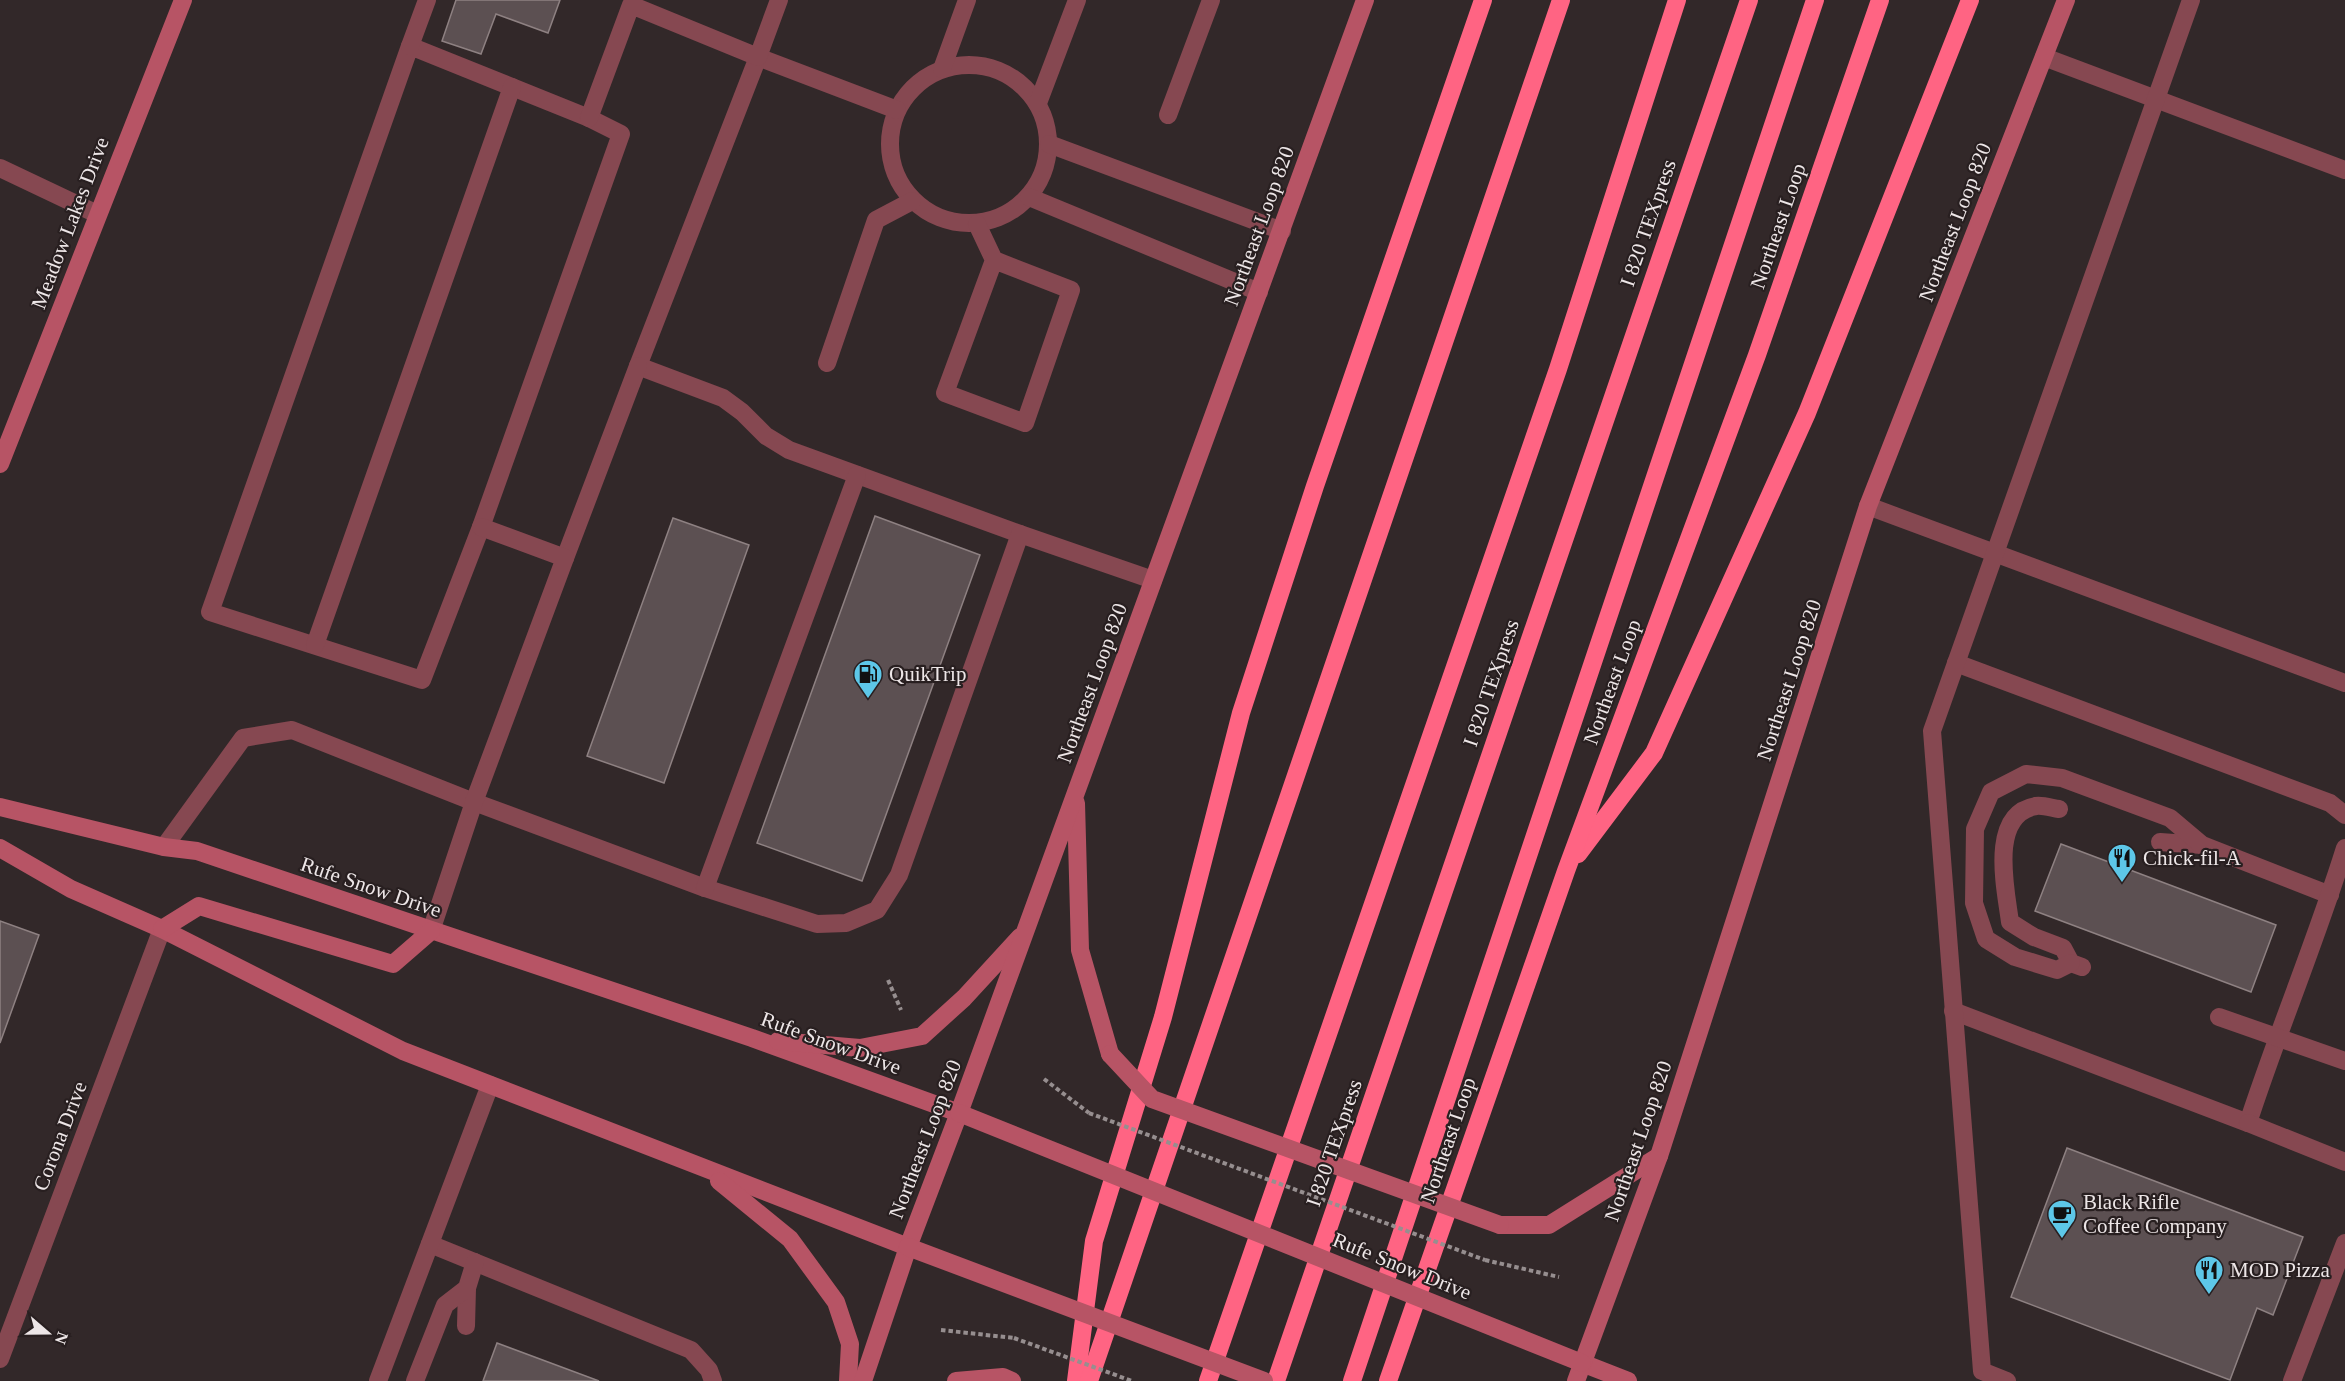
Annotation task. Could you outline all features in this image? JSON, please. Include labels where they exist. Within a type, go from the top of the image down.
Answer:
[{"type":"highway","points":[[1076,1381],[1094,1241],[1163,1017],[1242,713],[1315,486],[1483,0]]},
{"type":"highway","points":[[1089,1381],[1561,0]]},
{"type":"highway","name":"I 820 TEXpress","points":[[1208,1381],[1558,369],[1677,0]]},
{"type":"highway","name":"I 820 TEXpress","points":[[1276,1381],[1749,0]]},
{"type":"highway","points":[[1352,1381],[1815,0]]},
{"type":"highway","name":"Northeast Loop","points":[[1388,1381],[1566,871],[1757,355],[1880,0]]},
{"type":"highway","points":[[1566,871],[1654,753],[1807,413],[1970,0]]},
{"type":"main road","name":"Meadow Lakes Drive","points":[[0,464],[183,0]]},
{"type":"main road","name":"Northeast Loop 820","points":[[863,1381],[908,1247],[1365,0]]},
{"type":"main road","name":"Northeast Loop 820","points":[[1576,1381],[1659,1156],[1868,507],[2066,0]]},
{"type":"main road","points":[[1076,792],[1080,950],[1110,1054],[1152,1099],[1500,1225],[1549,1225],[1659,1156]]},
{"type":"main road","name":"Rufe Snow Drive","points":[[0,807],[164,847],[197,851],[752,1038],[959,1113],[1628,1381]]},
{"type":"main road","points":[[0,848],[71,889],[162,929],[403,1051],[706,1170],[1264,1381]]},
{"type":"main road","points":[[162,929],[199,906],[393,964],[431,931]]},
{"type":"main road","points":[[752,1038],[860,1048],[922,1036],[964,998],[1025,931]]},
{"type":"main road","points":[[706,1170],[790,1239],[836,1302],[850,1344],[848,1381]]},
{"type":"main road","points":[[956,1381],[1007,1379]]},
{"type":"street","points":[[410,46],[589,118],[621,134],[481,527],[422,680],[210,612],[410,46],[427,0]]},
{"type":"street","points":[[431,931],[474,802],[565,558],[779,0]]},
{"type":"street","points":[[942,69],[967,0]]},
{"type":"street","points":[[1038,103],[1077,0]]},
{"type":"street","points":[[1168,115],[1211,0]]},
{"type":"street","points":[[2007,1381],[1982,1371],[1932,731],[2192,0]]},
{"type":"street","points":[[589,118],[631,5],[897,110]]},
{"type":"street","points":[[2044,57],[2345,170]]},
{"type":"street","points":[[969,64],[996,69],[1019,82],[1038,103],[1046,122],[1049,144],[1040,182],[1029,197],[1014,210],[996,219],[976,224],[953,222],[931,215],[912,201],[898,181],[890,158],[890,134],[897,110],[908,93],[924,79],[942,69],[969,64]]},
{"type":"street","points":[[315,645],[512,87]]},
{"type":"street","points":[[1049,144],[1282,231]]},
{"type":"street","points":[[0,168],[97,214]]},
{"type":"street","points":[[1029,197],[1259,292]]},
{"type":"street","points":[[827,363],[876,220],[912,201]]},
{"type":"street","points":[[976,224],[994,260],[1071,290],[1024,423],[945,393],[994,260]]},
{"type":"street","points":[[638,366],[723,398],[742,412],[766,436],[789,450],[1153,580]]},
{"type":"street","points":[[705,888],[857,475]]},
{"type":"street","points":[[1868,507],[2345,683]]},
{"type":"street","points":[[481,527],[565,558]]},
{"type":"street","points":[[164,847],[243,738],[292,730],[474,802],[705,888],[817,924],[846,923],[877,909],[899,875],[1020,534]]},
{"type":"street","points":[[1956,663],[2330,803],[2345,815]]},
{"type":"street","points":[[2059,808],[2037,805],[2022,811],[2009,825],[2002,858],[2010,922],[2034,938],[2063,948],[2077,965],[2057,970],[2015,957],[1986,939],[1974,903],[1975,829],[1991,792],[2026,774],[2062,778],[2170,818],[2202,845]]},
{"type":"street","points":[[2160,842],[2202,845],[2330,895]]},
{"type":"street","points":[[2248,1123],[2276,1038],[2330,895],[2345,848]]},
{"type":"street","name":"Corona Drive","points":[[0,1359],[162,929]]},
{"type":"street","points":[[1953,1011],[2345,1162]]},
{"type":"street","points":[[2219,1017],[2345,1061]]},
{"type":"street","points":[[378,1381],[490,1085]]},
{"type":"street","points":[[2292,1381],[2345,1243]]},
{"type":"street","points":[[430,1244],[691,1350],[709,1371],[713,1381]]},
{"type":"street","points":[[466,1326],[467,1288],[476,1262]]},
{"type":"street","points":[[416,1381],[445,1305],[467,1288]]},
{"type":"path","points":[[888,980],[902,1012]]},
{"type":"path","points":[[1044,1079],[1089,1113],[1485,1260],[1559,1277]]},
{"type":"path","points":[[940,1330],[1014,1338],[1132,1381]]},
{"type":"building","points":[[456,0],[560,0],[548,33],[496,14],[481,54],[442,41]]},
{"type":"building","name":"QuikTrip","points":[[875,516],[980,555],[862,881],[757,843]]},
{"type":"building","points":[[673,518],[749,545],[664,783],[587,756]]},
{"type":"building","points":[[2061,844],[2276,925],[2251,992],[2035,911]]},
{"type":"building","points":[[0,921],[39,935],[0,1043]]},
{"type":"building","points":[[2067,1148],[2303,1237],[2273,1315],[2257,1308],[2230,1380],[2011,1297]]},
{"type":"building","points":[[497,1343],[599,1381],[483,1381]]},
{"type":"place","name":"QuikTrip","points":[[868,700]]},
{"type":"place","name":"Chick-fil-A","points":[[2122,884]]},
{"type":"place","name":"Black Rifle Coffee Company","points":[[2062,1240]]},
{"type":"place","name":"MOD Pizza","points":[[2209,1296]]}]
